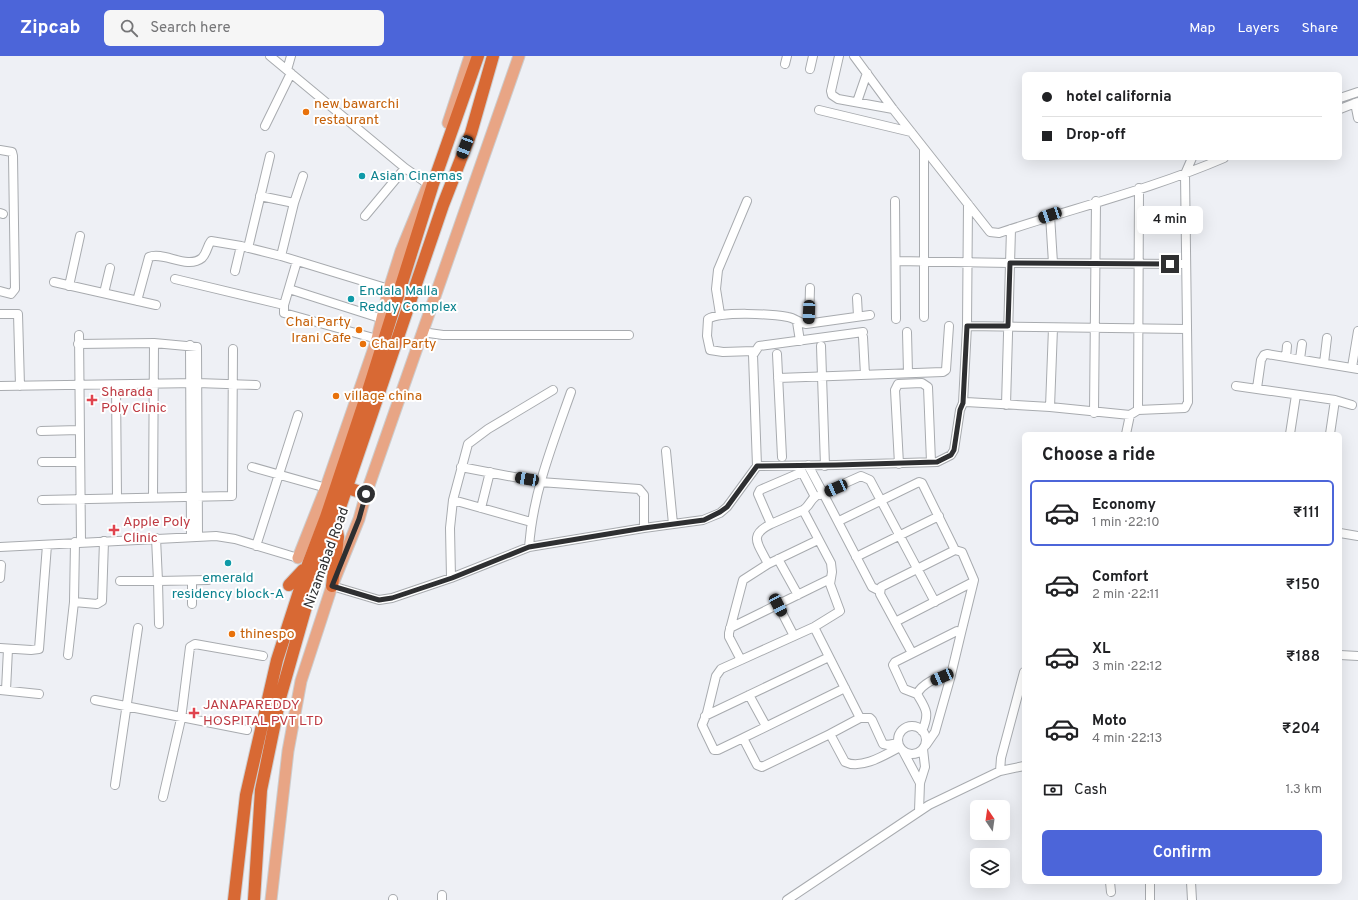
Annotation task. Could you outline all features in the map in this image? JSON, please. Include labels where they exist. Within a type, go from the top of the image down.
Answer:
[{"type":"highway","name":"Nizamabad Road","points":[[234,900],[246,795],[277,660],[303,562],[368,391],[430,185],[478,56]]},
{"type":"highway","name":"Nizamabad Road","points":[[254,900],[261,790],[280,698],[305,610],[348,488],[443,205],[470,133],[493,56]]},
{"type":"highway","points":[[348,488],[366,494]]},
{"type":"highway","points":[[332,586],[338,537],[335,522]]},
{"type":"highway","points":[[289,585],[303,562]]},
{"type":"main road","name":"Nizamabad Road","points":[[330,489],[383,319],[389,289],[401,251],[430,185],[470,56]]},
{"type":"main road","name":"Nizamabad Road","points":[[271,900],[282,795],[301,681],[332,586],[359,519],[366,494],[519,56]]},
{"type":"street","points":[[270,56],[281,60],[289,71],[404,168],[430,185]]},
{"type":"street","points":[[265,126],[289,71],[291,56]]},
{"type":"street","points":[[810,69],[813,56]]},
{"type":"street","points":[[839,56],[831,92],[832,95],[838,99],[893,109]]},
{"type":"street","points":[[854,56],[893,109],[990,232],[999,233],[1050,215],[1186,174],[1219,160]]},
{"type":"street","points":[[857,102],[867,73]]},
{"type":"street","points":[[1342,97],[1358,92]]},
{"type":"street","points":[[1342,108],[1357,102],[1358,118]]},
{"type":"street","points":[[819,110],[911,132]]},
{"type":"street","points":[[924,149],[924,317]]},
{"type":"street","points":[[0,150],[12,152],[13,156],[15,289],[11,294],[0,291]]},
{"type":"street","points":[[235,271],[245,247],[270,156]]},
{"type":"street","points":[[963,403],[1050,407],[1094,413],[1130,415],[1138,410],[1179,409],[1187,406],[1186,174],[1191,160]]},
{"type":"street","points":[[365,216],[404,168]]},
{"type":"street","points":[[281,256],[294,203],[303,176]]},
{"type":"street","points":[[1138,410],[1139,188]]},
{"type":"street","points":[[260,196],[294,203]]},
{"type":"street","points":[[720,314],[716,289],[718,270],[747,201]]},
{"type":"street","points":[[895,201],[896,319]]},
{"type":"street","points":[[1094,413],[1096,202]]},
{"type":"street","points":[[757,466],[808,465],[825,466],[837,469],[931,462],[951,455],[954,450],[960,410],[963,403],[967,326],[968,204]]},
{"type":"street","points":[[1050,215],[1053,263]]},
{"type":"street","points":[[1006,405],[1011,229]]},
{"type":"street","points":[[68,286],[80,236]]},
{"type":"street","points":[[137,301],[148,257],[153,255],[193,261],[198,260],[204,256],[211,241],[245,247],[281,256],[389,289]]},
{"type":"street","points":[[297,261],[284,305],[284,312],[286,315],[377,339]]},
{"type":"street","points":[[896,261],[1186,264]]},
{"type":"street","points":[[104,293],[110,268]]},
{"type":"street","points":[[175,279],[284,305]]},
{"type":"street","points":[[54,282],[156,305]]},
{"type":"street","points":[[808,323],[810,288]]},
{"type":"street","points":[[289,289],[383,319]]},
{"type":"street","points":[[857,298],[858,316]]},
{"type":"street","points":[[0,314],[18,314],[20,386]]},
{"type":"street","points":[[865,375],[863,334],[759,346],[754,351],[724,352],[710,350],[708,346],[707,322],[708,319],[720,314],[789,317],[798,322],[808,323],[870,315]]},
{"type":"street","points":[[798,322],[800,341]]},
{"type":"street","points":[[778,378],[945,371],[949,326]]},
{"type":"street","points":[[967,326],[1053,328],[1094,326],[1187,329]]},
{"type":"street","points":[[1050,407],[1053,328]]},
{"type":"street","points":[[1257,388],[1262,357],[1267,354],[1355,368],[1358,331]]},
{"type":"street","points":[[422,332],[443,335],[629,335]]},
{"type":"street","points":[[907,332],[908,373]]},
{"type":"street","points":[[68,655],[74,602],[80,499],[79,335]]},
{"type":"street","points":[[1324,362],[1327,338]]},
{"type":"street","points":[[78,344],[154,343],[190,345],[194,384],[194,537]]},
{"type":"street","points":[[153,497],[154,343]]},
{"type":"street","points":[[1300,359],[1302,344]]},
{"type":"street","points":[[821,346],[825,466]]},
{"type":"street","points":[[1286,357],[1287,346]]},
{"type":"street","points":[[42,500],[232,496],[233,349]]},
{"type":"street","points":[[332,586],[379,600],[392,598],[452,578],[529,547],[644,528],[704,520],[720,512],[727,507],[757,466],[753,384],[754,351]]},
{"type":"street","points":[[777,354],[782,457]]},
{"type":"street","points":[[899,464],[895,390],[898,384],[922,383],[928,387],[931,462]]},
{"type":"street","points":[[0,386],[154,384],[256,385]]},
{"type":"street","points":[[116,385],[117,498]]},
{"type":"street","points":[[1236,386],[1335,400],[1352,405]]},
{"type":"street","points":[[452,578],[450,528],[453,500],[468,444],[488,429],[553,390]]},
{"type":"street","points":[[529,547],[531,522],[540,482],[571,392]]},
{"type":"street","points":[[1290,432],[1296,395]]},
{"type":"street","points":[[1330,432],[1335,400]]},
{"type":"street","points":[[256,546],[298,415]]},
{"type":"street","points":[[1126,432],[1130,415]]},
{"type":"street","points":[[41,431],[79,430]]},
{"type":"street","points":[[666,451],[673,524]]},
{"type":"street","points":[[42,462],[80,462]]},
{"type":"street","points":[[808,465],[819,495]]},
{"type":"street","points":[[252,467],[330,489]]},
{"type":"street","points":[[461,467],[540,482],[640,489],[644,495],[644,528]]},
{"type":"street","points":[[481,508],[490,472]]},
{"type":"street","points":[[771,524],[759,498],[758,494],[760,490],[802,472],[839,521],[872,587],[880,591],[912,653]]},
{"type":"street","points":[[768,564],[757,539],[757,534],[760,530],[803,510],[806,508],[810,500],[819,495],[861,476],[870,480],[935,602]]},
{"type":"street","points":[[839,521],[919,482],[922,483],[940,516],[955,550]]},
{"type":"street","points":[[453,500],[531,522]]},
{"type":"street","points":[[803,510],[831,563],[832,572],[830,584],[840,612],[814,627],[718,672],[702,725],[714,750],[718,750],[845,688]]},
{"type":"street","points":[[856,557],[940,516]]},
{"type":"street","points":[[1342,533],[1358,536]]},
{"type":"street","points":[[0,547],[156,538],[227,537],[303,562]]},
{"type":"street","points":[[156,538],[159,624]]},
{"type":"street","points":[[741,660],[729,638],[730,628],[743,580],[768,564],[818,540]]},
{"type":"street","points":[[74,602],[97,604],[102,601],[104,541]]},
{"type":"street","points":[[39,694],[3,690],[4,649],[39,649],[47,545]]},
{"type":"street","points":[[743,738],[757,764],[762,767],[860,718],[870,718],[883,744],[900,747],[911,754],[920,752],[935,732],[950,679],[973,582],[973,576],[962,552],[955,550],[881,587],[880,591]]},
{"type":"street","points":[[778,559],[798,595]]},
{"type":"street","points":[[0,578],[1,565]]},
{"type":"street","points":[[192,580],[192,604]]},
{"type":"street","points":[[120,581],[208,580]]},
{"type":"street","points":[[730,628],[830,580]]},
{"type":"street","points":[[896,622],[973,582]]},
{"type":"street","points":[[778,605],[794,636]]},
{"type":"street","points":[[814,627],[860,718]]},
{"type":"street","points":[[115,785],[138,628]]},
{"type":"street","points":[[922,731],[926,723],[927,712],[917,694],[904,689],[892,668],[895,662],[955,631],[961,633]]},
{"type":"street","points":[[163,797],[181,719],[192,645],[195,644],[263,656]]},
{"type":"street","points":[[1342,655],[1358,656]]},
{"type":"street","points":[[705,716],[829,657]]},
{"type":"street","points":[[917,694],[926,683],[945,676],[950,679]]},
{"type":"street","points":[[1000,771],[1001,758],[1022,679]]},
{"type":"street","points":[[748,695],[766,726]]},
{"type":"street","points":[[95,700],[181,719],[247,730]]},
{"type":"street","points":[[919,811],[920,783],[925,766],[924,747],[926,736],[916,727],[906,727],[900,734],[900,747],[920,783]]},
{"type":"street","points":[[830,734],[845,762],[849,764],[855,765],[874,760],[900,747]]},
{"type":"street","points":[[789,899],[919,811],[1000,771],[1022,766]]},
{"type":"street","points":[[1110,884],[1111,892]]},
{"type":"street","points":[[1150,884],[1150,900]]},
{"type":"street","points":[[1191,884],[1192,900]]},
{"type":"place","name":"new bawarchi restaurant","points":[[306,112]]},
{"type":"place","name":"Asian Cinemas","points":[[362,176]]},
{"type":"place","name":"Endala Malla Reddy Complex","points":[[351,299]]},
{"type":"place","name":"Chai Party Irani Cafe","points":[[359,330]]},
{"type":"place","name":"Chai Party","points":[[363,344]]},
{"type":"place","name":"village china","points":[[336,396]]},
{"type":"place","name":"Sharada Poly Clinic","points":[[92,400]]},
{"type":"place","name":"Apple Poly Clinic","points":[[114,530]]},
{"type":"place","name":"emerald residency block-A","points":[[228,563]]},
{"type":"place","name":"thinespo","points":[[232,634]]},
{"type":"place","name":"JANAPAREDDY HOSPITAL PVT LTD","points":[[194,713]]},
{"type":"route","points":[[366,494],[359,519],[332,586],[379,600],[392,598],[452,578],[529,547],[570,539],[704,520],[727,507],[754,468],[757,466],[937,462],[951,455],[954,450],[960,410],[963,403],[967,326],[1008,326],[1010,263],[1170,264]]}]
